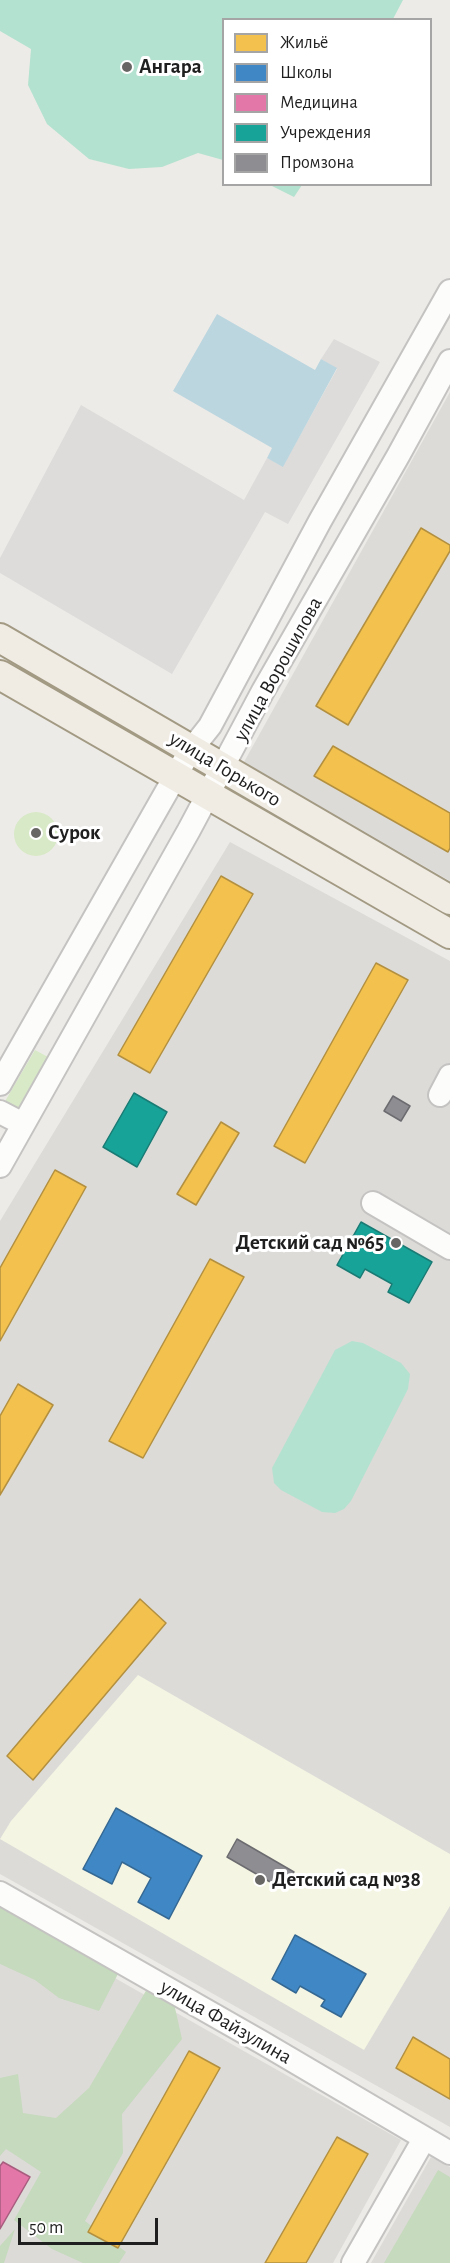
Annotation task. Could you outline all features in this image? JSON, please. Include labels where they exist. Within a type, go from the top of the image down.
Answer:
[{"type":"main road","name":"улица Горького","points":[[0,638],[450,900]]},
{"type":"main road","name":"улица Горького","points":[[0,675],[450,934]]},
{"type":"street","name":"улица Ворошилова","points":[[0,1084],[176,775],[191,750],[210,726],[320,521],[450,291]]},
{"type":"street","name":"улица Ворошилова","points":[[0,1166],[223,769],[263,691],[450,361]]},
{"type":"street","points":[[0,1112],[23,1124]]},
{"type":"street","points":[[373,1203],[450,1248]]},
{"type":"street","name":"улица Файзулина","points":[[0,1893],[450,2153]]},
{"type":"street","points":[[353,2263],[424,2139]]},
{"type":"shaded area","points":[[334,339],[380,362],[288,524],[265,512],[172,674],[0,573],[0,558],[81,405],[244,500],[267,458],[283,466],[337,369],[321,359]]},
{"type":"shaded area","points":[[450,392],[450,881],[244,762]]},
{"type":"shaded area","points":[[230,842],[450,961],[450,2127],[0,1874],[0,1221]]},
{"type":"shaded area","name":"Детский сад №38","points":[[138,1675],[450,1854],[450,1906],[364,2050],[0,1839],[11,1821]]},
{"type":"shaded area","points":[[0,1913],[401,2140],[333,2263],[0,2263]]},
{"type":"shaded area","points":[[431,2157],[450,2167],[450,2263],[371,2263]]},
{"type":"green space","name":"Ангара","points":[[0,0],[403,0],[394,18],[222,18],[222,160],[198,153],[162,167],[129,169],[89,159],[47,124],[28,85],[31,49],[0,31]]},
{"type":"green space","points":[[272,186],[301,186],[294,197]]},
{"type":"green space","points":[[36,812],[51,819],[58,834],[51,849],[36,856],[21,849],[14,834],[21,819]]},
{"type":"green space","points":[[35,1050],[48,1057],[18,1110],[4,1103]]},
{"type":"green space","points":[[352,1341],[363,1343],[401,1363],[410,1374],[408,1389],[351,1501],[344,1509],[335,1513],[322,1512],[281,1490],[274,1483],[272,1468],[335,1350]]},
{"type":"green space","points":[[0,1900],[121,1968],[99,2011],[59,1998],[35,1980],[0,1964]]},
{"type":"green space","points":[[147,1989],[173,1999],[182,2039],[122,2114],[123,2153],[85,2221],[126,2252],[119,2263],[83,2263],[52,2249],[14,2220],[41,2172],[6,2149],[0,2156],[0,2078],[18,2074],[23,2113],[56,2118],[89,2088]]},
{"type":"green space","points":[[438,2170],[450,2177],[450,2263],[384,2263]]},
{"type":"green space","points":[[15,2229],[4,2263],[0,2263],[0,2246]]},
{"type":"water","points":[[217,314],[315,370],[321,359],[337,368],[283,467],[267,458],[272,448],[173,391]]},
{"type":"building: Жильё","points":[[421,528],[450,545],[450,551],[348,725],[316,706]]},
{"type":"building: Жильё","points":[[333,746],[450,813],[448,852],[314,776]]},
{"type":"building: Жильё","points":[[221,876],[253,894],[150,1073],[118,1055]]},
{"type":"building: Жильё","points":[[376,963],[408,980],[305,1163],[274,1146]]},
{"type":"building: Жильё","points":[[221,1122],[239,1133],[196,1205],[177,1194]]},
{"type":"building: Жильё","points":[[55,1170],[86,1187],[0,1341],[0,1268]]},
{"type":"building: Жильё","points":[[210,1259],[244,1277],[143,1458],[109,1441]]},
{"type":"building: Жильё","points":[[18,1384],[53,1405],[0,1495],[0,1416]]},
{"type":"building: Жильё","points":[[140,1599],[166,1623],[33,1780],[7,1756]]},
{"type":"building: Жильё","points":[[413,2037],[450,2059],[450,2099],[396,2068]]},
{"type":"building: Жильё","points":[[189,2051],[220,2068],[118,2248],[88,2232]]},
{"type":"building: Жильё","points":[[337,2137],[368,2154],[306,2263],[265,2263]]},
{"type":"building: Школы","points":[[116,1808],[202,1856],[169,1919],[138,1902],[151,1878],[122,1862],[112,1884],[83,1869]]},
{"type":"building: Школы","points":[[295,1935],[366,1974],[341,2017],[321,2006],[325,2000],[300,1986],[296,1993],[272,1979]]},
{"type":"building: Медицина","points":[[3,2162],[30,2177],[0,2229],[0,2166]]},
{"type":"building: Учреждения","points":[[134,1093],[167,1112],[137,1167],[103,1147]]},
{"type":"building: Учреждения","points":[[361,1222],[432,1262],[409,1303],[388,1292],[392,1284],[365,1269],[360,1278],[337,1265]]},
{"type":"building: Промзона","points":[[393,1096],[410,1106],[401,1121],[384,1111]]},
{"type":"building: Промзона","points":[[237,1839],[294,1872],[284,1890],[227,1857]]},
{"type":"place","name":"Ангара","points":[[127,67]]},
{"type":"place","name":"Сурок","points":[[36,833]]},
{"type":"place","name":"Детский сад №65","points":[[396,1243]]},
{"type":"place","name":"Детский сад №38","points":[[260,1880]]}]
